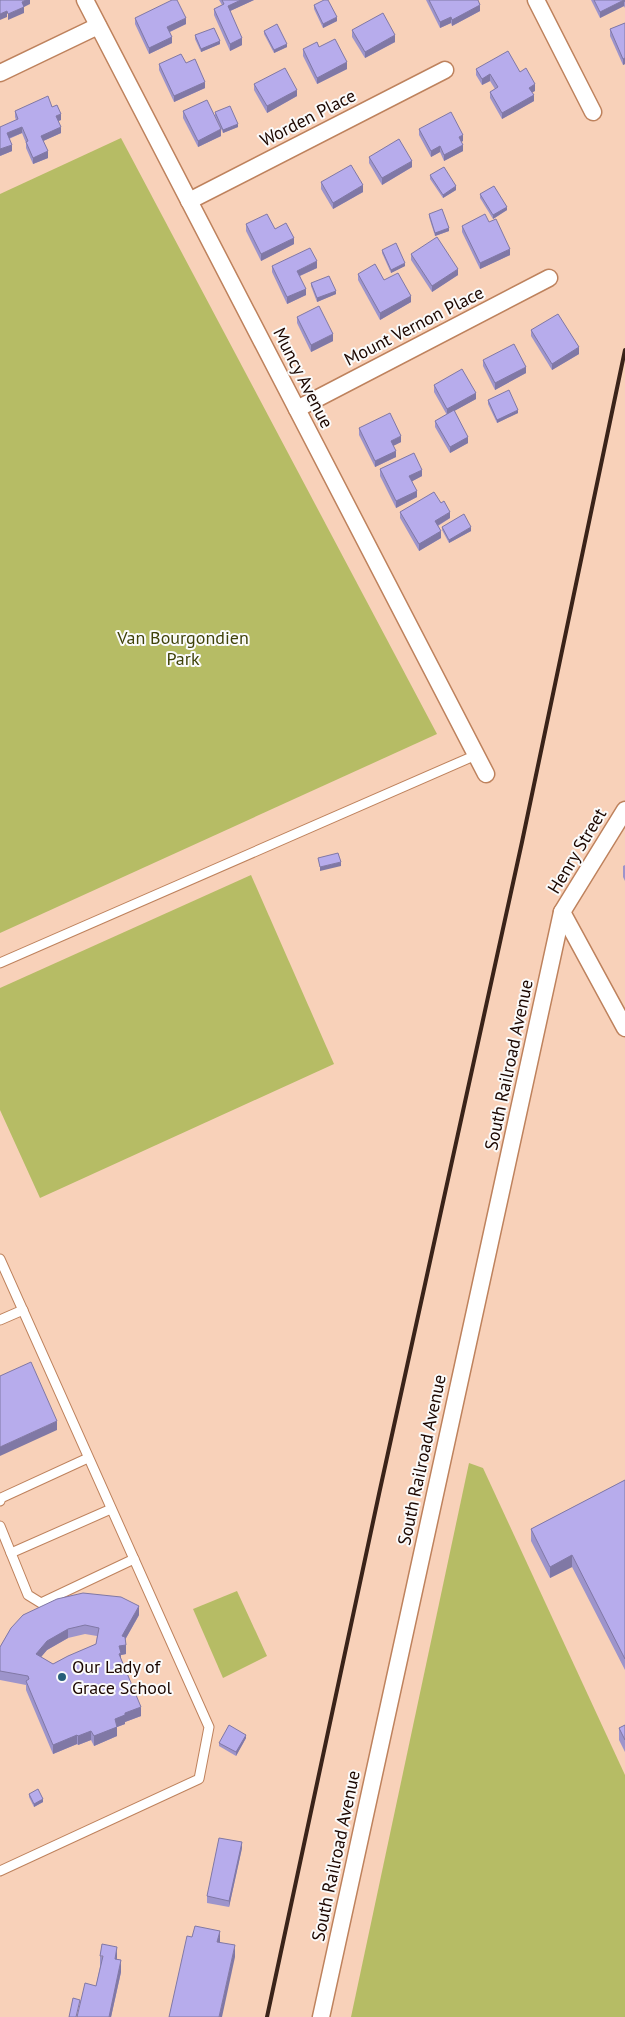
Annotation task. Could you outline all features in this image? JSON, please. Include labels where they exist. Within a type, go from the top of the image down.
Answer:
[{"type":"street","name":"Muncy Avenue","points":[[85,0],[486,774]]},
{"type":"street","points":[[536,0],[593,112]]},
{"type":"street","points":[[0,73],[98,26]]},
{"type":"street","name":"Worden Place","points":[[189,201],[445,70]]},
{"type":"street","name":"Mount Vernon Place","points":[[297,409],[550,278]]},
{"type":"street","name":"Henry Street","points":[[562,912],[625,810]]},
{"type":"street","points":[[562,912],[625,1028]]},
{"type":"street","name":"South Railroad Avenue","points":[[321,2017],[562,912]]},
{"type":"lane","points":[[0,963],[476,755]]},
{"type":"lane","points":[[0,1259],[209,1727],[199,1779],[0,1871]]},
{"type":"lane","points":[[0,1320],[22,1310]]},
{"type":"lane","points":[[0,1501],[2,1498],[88,1458]]},
{"type":"lane","points":[[11,1552],[112,1509]]},
{"type":"lane","points":[[0,1526],[28,1595],[41,1603],[134,1559]]},
{"type":"green space","name":"Van Bourgondien Park","points":[[121,138],[437,734],[0,933],[0,194]]},
{"type":"green space","points":[[251,875],[334,1064],[40,1198],[0,1110],[0,988]]},
{"type":"green space","points":[[469,1463],[483,1468],[625,1775],[625,2017],[351,2017]]},
{"type":"green space","points":[[237,1591],[267,1656],[223,1678],[193,1609]]},
{"type":"building","points":[[0,0],[26,0],[22,2],[24,7],[8,14],[7,11],[0,14]]},
{"type":"building","points":[[172,0],[177,0],[186,18],[167,27],[172,37],[149,48],[135,18]]},
{"type":"building","points":[[222,0],[241,0],[228,6],[242,38],[230,44],[214,9],[224,4]]},
{"type":"building","points":[[328,0],[337,17],[323,24],[314,5]]},
{"type":"building","points":[[429,0],[478,0],[480,5],[452,20],[451,17],[440,22]]},
{"type":"building","points":[[594,0],[624,0],[600,12]]},
{"type":"building","points":[[383,13],[395,35],[365,52],[352,30]]},
{"type":"building","points":[[625,23],[625,58],[623,59],[610,29]]},
{"type":"building","points":[[277,24],[287,44],[274,50],[264,31]]},
{"type":"building","points":[[214,28],[220,41],[201,49],[195,35]]},
{"type":"building","points":[[335,39],[347,62],[317,78],[303,49],[317,42],[319,47]]},
{"type":"building","points":[[508,51],[520,72],[526,68],[535,84],[529,88],[534,95],[502,113],[490,92],[498,87],[490,74],[482,79],[476,69]]},
{"type":"building","points":[[181,54],[186,63],[195,59],[205,82],[174,96],[159,64]]},
{"type":"building","points":[[285,68],[297,90],[267,106],[254,84]]},
{"type":"building","points":[[48,96],[52,107],[57,105],[61,114],[56,116],[61,127],[41,136],[48,151],[33,158],[22,127],[7,133],[12,145],[0,149],[0,127],[18,119],[15,111]]},
{"type":"building","points":[[207,100],[221,129],[198,141],[183,111]]},
{"type":"building","points":[[230,106],[238,124],[223,130],[215,112]]},
{"type":"building","points":[[451,112],[463,135],[459,137],[463,145],[444,155],[440,146],[431,151],[419,129]]},
{"type":"building","points":[[399,139],[412,161],[382,178],[369,157]]},
{"type":"building","points":[[351,165],[363,185],[333,203],[321,182]]},
{"type":"building","points":[[444,167],[456,186],[443,195],[430,175]]},
{"type":"building","points":[[494,186],[507,207],[493,215],[480,194]]},
{"type":"building","points":[[442,209],[449,228],[435,233],[429,214]]},
{"type":"building","points":[[267,214],[275,229],[286,223],[294,238],[261,254],[246,224]]},
{"type":"building","points":[[485,214],[489,222],[496,219],[510,249],[480,263],[462,226]]},
{"type":"building","points":[[437,237],[458,269],[432,286],[411,254]]},
{"type":"building","points":[[396,243],[405,263],[391,270],[382,250]]},
{"type":"building","points":[[310,248],[317,261],[297,271],[306,289],[287,297],[272,266]]},
{"type":"building","points":[[375,264],[384,280],[398,273],[411,296],[380,313],[358,274]]},
{"type":"building","points":[[329,276],[336,291],[317,298],[311,283]]},
{"type":"building","points":[[319,306],[333,334],[311,345],[297,317]]},
{"type":"building","points":[[558,314],[579,347],[552,364],[531,330]]},
{"type":"building","points":[[514,344],[526,367],[495,383],[483,360]]},
{"type":"building","points":[[462,369],[476,393],[447,409],[434,385]]},
{"type":"building","points":[[509,390],[518,410],[497,420],[488,400]]},
{"type":"building","points":[[454,410],[468,437],[450,447],[435,421]]},
{"type":"building","points":[[390,413],[401,436],[391,441],[396,451],[375,461],[359,428]]},
{"type":"building","points":[[414,453],[422,470],[409,476],[417,491],[396,501],[380,469]]},
{"type":"building","points":[[434,492],[441,503],[444,501],[450,512],[435,521],[441,531],[419,544],[400,512]]},
{"type":"building","points":[[464,514],[471,527],[449,540],[442,527]]},
{"type":"building","points":[[338,853],[341,862],[320,867],[318,858]]},
{"type":"building","points":[[31,1362],[57,1421],[0,1447],[0,1376]]},
{"type":"building","points":[[625,1480],[625,1659],[572,1555],[550,1567],[531,1529]]},
{"type":"building","name":"Our Lady of Grace School","points":[[83,1593],[121,1597],[139,1606],[122,1636],[125,1637],[126,1645],[119,1646],[121,1653],[119,1654],[141,1707],[115,1719],[117,1727],[94,1736],[91,1731],[53,1745],[26,1681],[29,1679],[28,1676],[0,1671],[0,1647],[11,1628],[23,1615],[57,1599]],"holes":[[[85,1625],[99,1628],[96,1644],[53,1664],[36,1654],[47,1641],[68,1629]]]},
{"type":"building","points":[[229,1725],[246,1735],[236,1752],[219,1743]]},
{"type":"building","points":[[625,1725],[625,1740],[619,1728]]},
{"type":"building","points":[[38,1789],[43,1799],[34,1804],[29,1794]]},
{"type":"building","points":[[219,1838],[242,1842],[229,1901],[207,1896]]},
{"type":"building","points":[[195,1926],[220,1931],[217,1942],[235,1945],[219,2017],[169,2017],[187,1936],[192,1937]]},
{"type":"building","points":[[102,1944],[117,1947],[115,1959],[121,1960],[109,2017],[77,2017],[85,1983],[96,1986],[103,1956],[100,1956]]},
{"type":"building","points":[[73,1998],[80,2000],[76,2017],[69,2017]]},
{"type":"railway","points":[[267,2017],[522,842],[625,350]]},
{"type":"place","name":"Our Lady of Grace School","points":[[62,1677]]}]
